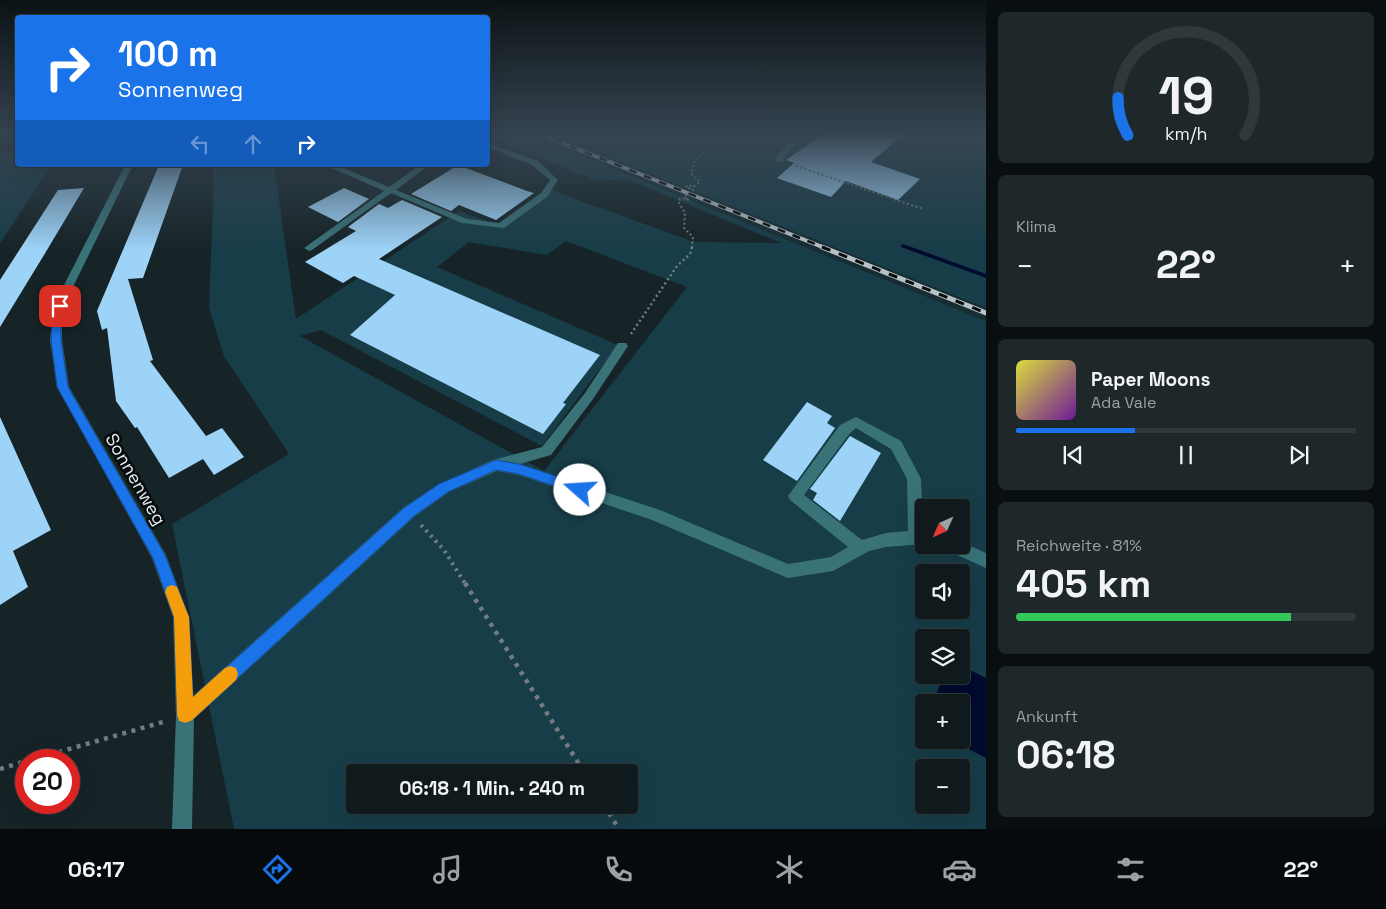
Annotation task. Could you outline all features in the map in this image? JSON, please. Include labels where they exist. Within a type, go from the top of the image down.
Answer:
[{"type":"street","name":"Sonnenweg","points":[[125,173],[64,295],[57,317],[56,340],[63,387],[158,555],[182,617],[185,715],[182,829]]},
{"type":"street","points":[[347,173],[465,221],[501,226],[544,195],[554,180],[553,176],[548,173]]},
{"type":"street","points":[[309,248],[414,173]]},
{"type":"street","points":[[185,715],[409,512],[444,488],[496,465],[546,451],[589,396],[622,346]]},
{"type":"street","points":[[861,548],[795,496],[845,429],[856,422],[896,445],[914,479],[916,499]]},
{"type":"street","points":[[496,465],[519,469],[655,515],[788,571],[833,564],[861,548],[886,540],[915,537]]},
{"type":"street","points":[[970,554],[986,561]]},
{"type":"path","points":[[622,346],[677,266],[688,258],[693,248],[693,237],[684,228],[685,213],[678,201],[681,198],[690,200],[684,197],[693,190],[686,187],[688,185],[693,187],[700,182],[691,173]]},
{"type":"path","points":[[816,173],[923,209]]},
{"type":"path","points":[[409,512],[444,550],[579,764]]},
{"type":"path","points":[[69,749],[185,715]]},
{"type":"path","points":[[0,769],[15,764]]},
{"type":"path","points":[[610,814],[619,829]]},
{"type":"shaded area","points":[[0,173],[47,173],[0,243]]},
{"type":"shaded area","points":[[213,173],[275,173],[296,319],[459,211],[498,225],[548,189],[694,242],[781,243],[627,179],[597,181],[577,173],[623,173],[986,321],[986,829],[234,829],[172,524],[289,454],[224,356],[209,308]],"holes":[[[566,241],[687,287],[544,471],[300,336],[321,330],[542,446],[618,345],[437,267],[469,242],[547,255]]]},
{"type":"shaded area","points":[[623,173],[648,173],[986,308],[986,321]]},
{"type":"shaded area","points":[[648,173],[986,173],[986,308]]},
{"type":"water","points":[[970,670],[986,678],[986,758],[968,749],[970,694],[936,694],[940,684],[970,684]]},
{"type":"building","points":[[156,173],[180,173],[143,278],[128,279],[153,360],[150,361],[206,436],[222,428],[244,457],[214,475],[203,459],[169,478],[137,427],[135,428],[116,401],[107,328],[102,330],[97,311]]},
{"type":"building","points":[[446,173],[478,173],[534,193],[496,220],[459,205],[451,211],[411,194]]},
{"type":"building","points":[[783,173],[902,173],[920,179],[898,200],[846,181],[831,197],[777,178]]},
{"type":"building","points":[[84,188],[0,327],[0,280],[58,190]]},
{"type":"building","points":[[344,188],[369,199],[338,222],[308,207]]},
{"type":"building","points":[[402,200],[442,217],[379,259],[600,355],[563,403],[566,404],[543,434],[350,335],[395,295],[354,276],[343,283],[305,262],[356,231],[348,227],[379,204],[388,208]]},
{"type":"building","points":[[807,402],[832,416],[827,423],[835,428],[797,481],[763,460]]},
{"type":"building","points":[[0,417],[51,530],[13,551],[28,587],[0,605]]},
{"type":"building","points":[[850,436],[881,453],[840,521],[813,500],[817,493],[810,489]]},
{"type":"waterway","points":[[903,246],[986,276]]},
{"type":"railway","points":[[637,173],[825,248]]},
{"type":"railway","points":[[822,247],[986,313]]},
{"type":"slow traffic","points":[[172,592],[182,617],[185,715],[230,674]]},
{"type":"route","points":[[60,306],[57,317],[56,340],[63,387],[158,555],[182,617],[185,715],[409,512],[444,488],[496,465],[519,469],[580,490]]}]
